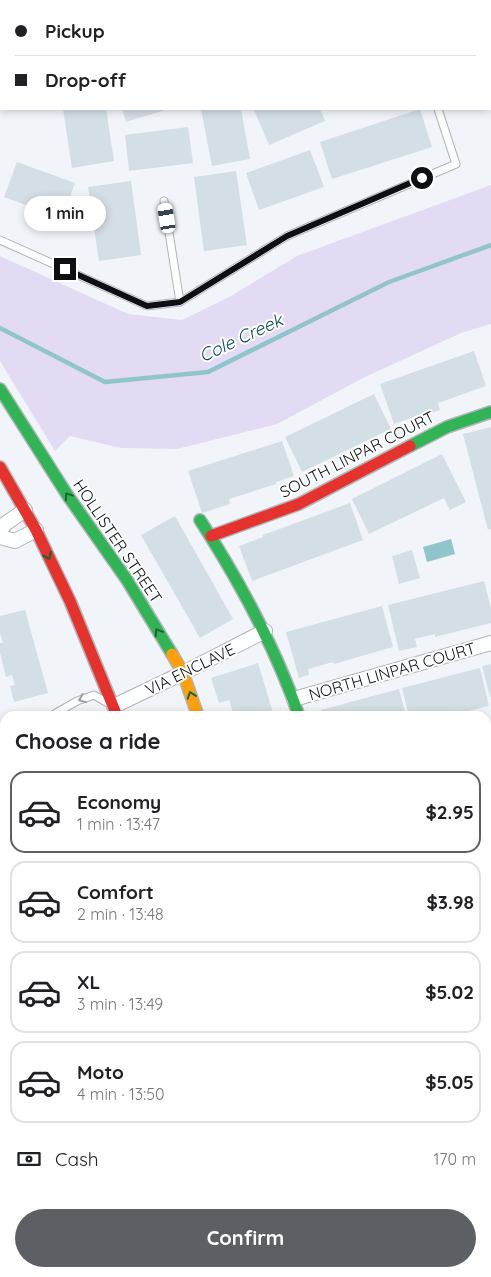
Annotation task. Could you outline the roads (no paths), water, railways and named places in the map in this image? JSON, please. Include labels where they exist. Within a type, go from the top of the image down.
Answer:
[{"type":"main road","name":"HOLLISTER STREET","points":[[0,389],[68,496],[127,580],[183,674],[196,711]]},
{"type":"main road","name":"SOUTH LINPAR COURT","points":[[211,536],[299,504],[447,427],[491,412]]},
{"type":"main road","points":[[0,467],[36,530],[70,601],[113,711]]},
{"type":"main road","points":[[200,520],[265,631],[294,698],[298,711]]},
{"type":"street","points":[[0,531],[5,524],[25,510]]},
{"type":"street","points":[[0,537],[15,541],[36,530]]},
{"type":"street","name":"VIA ENCLAVE","points":[[118,711],[265,631]]},
{"type":"street","name":"NORTH LINPAR COURT","points":[[294,698],[491,643]]},
{"type":"lane","points":[[0,240],[147,306],[180,302],[287,236],[456,164],[438,110]]},
{"type":"lane","points":[[164,201],[180,302]]},
{"type":"lane","points":[[60,711],[77,701],[94,695],[112,711]]},
{"type":"water","points":[[451,539],[455,554],[427,562],[423,547]]},
{"type":"waterway","name":"Cole Creek","points":[[0,328],[105,382],[208,372],[389,282],[491,245]]}]
